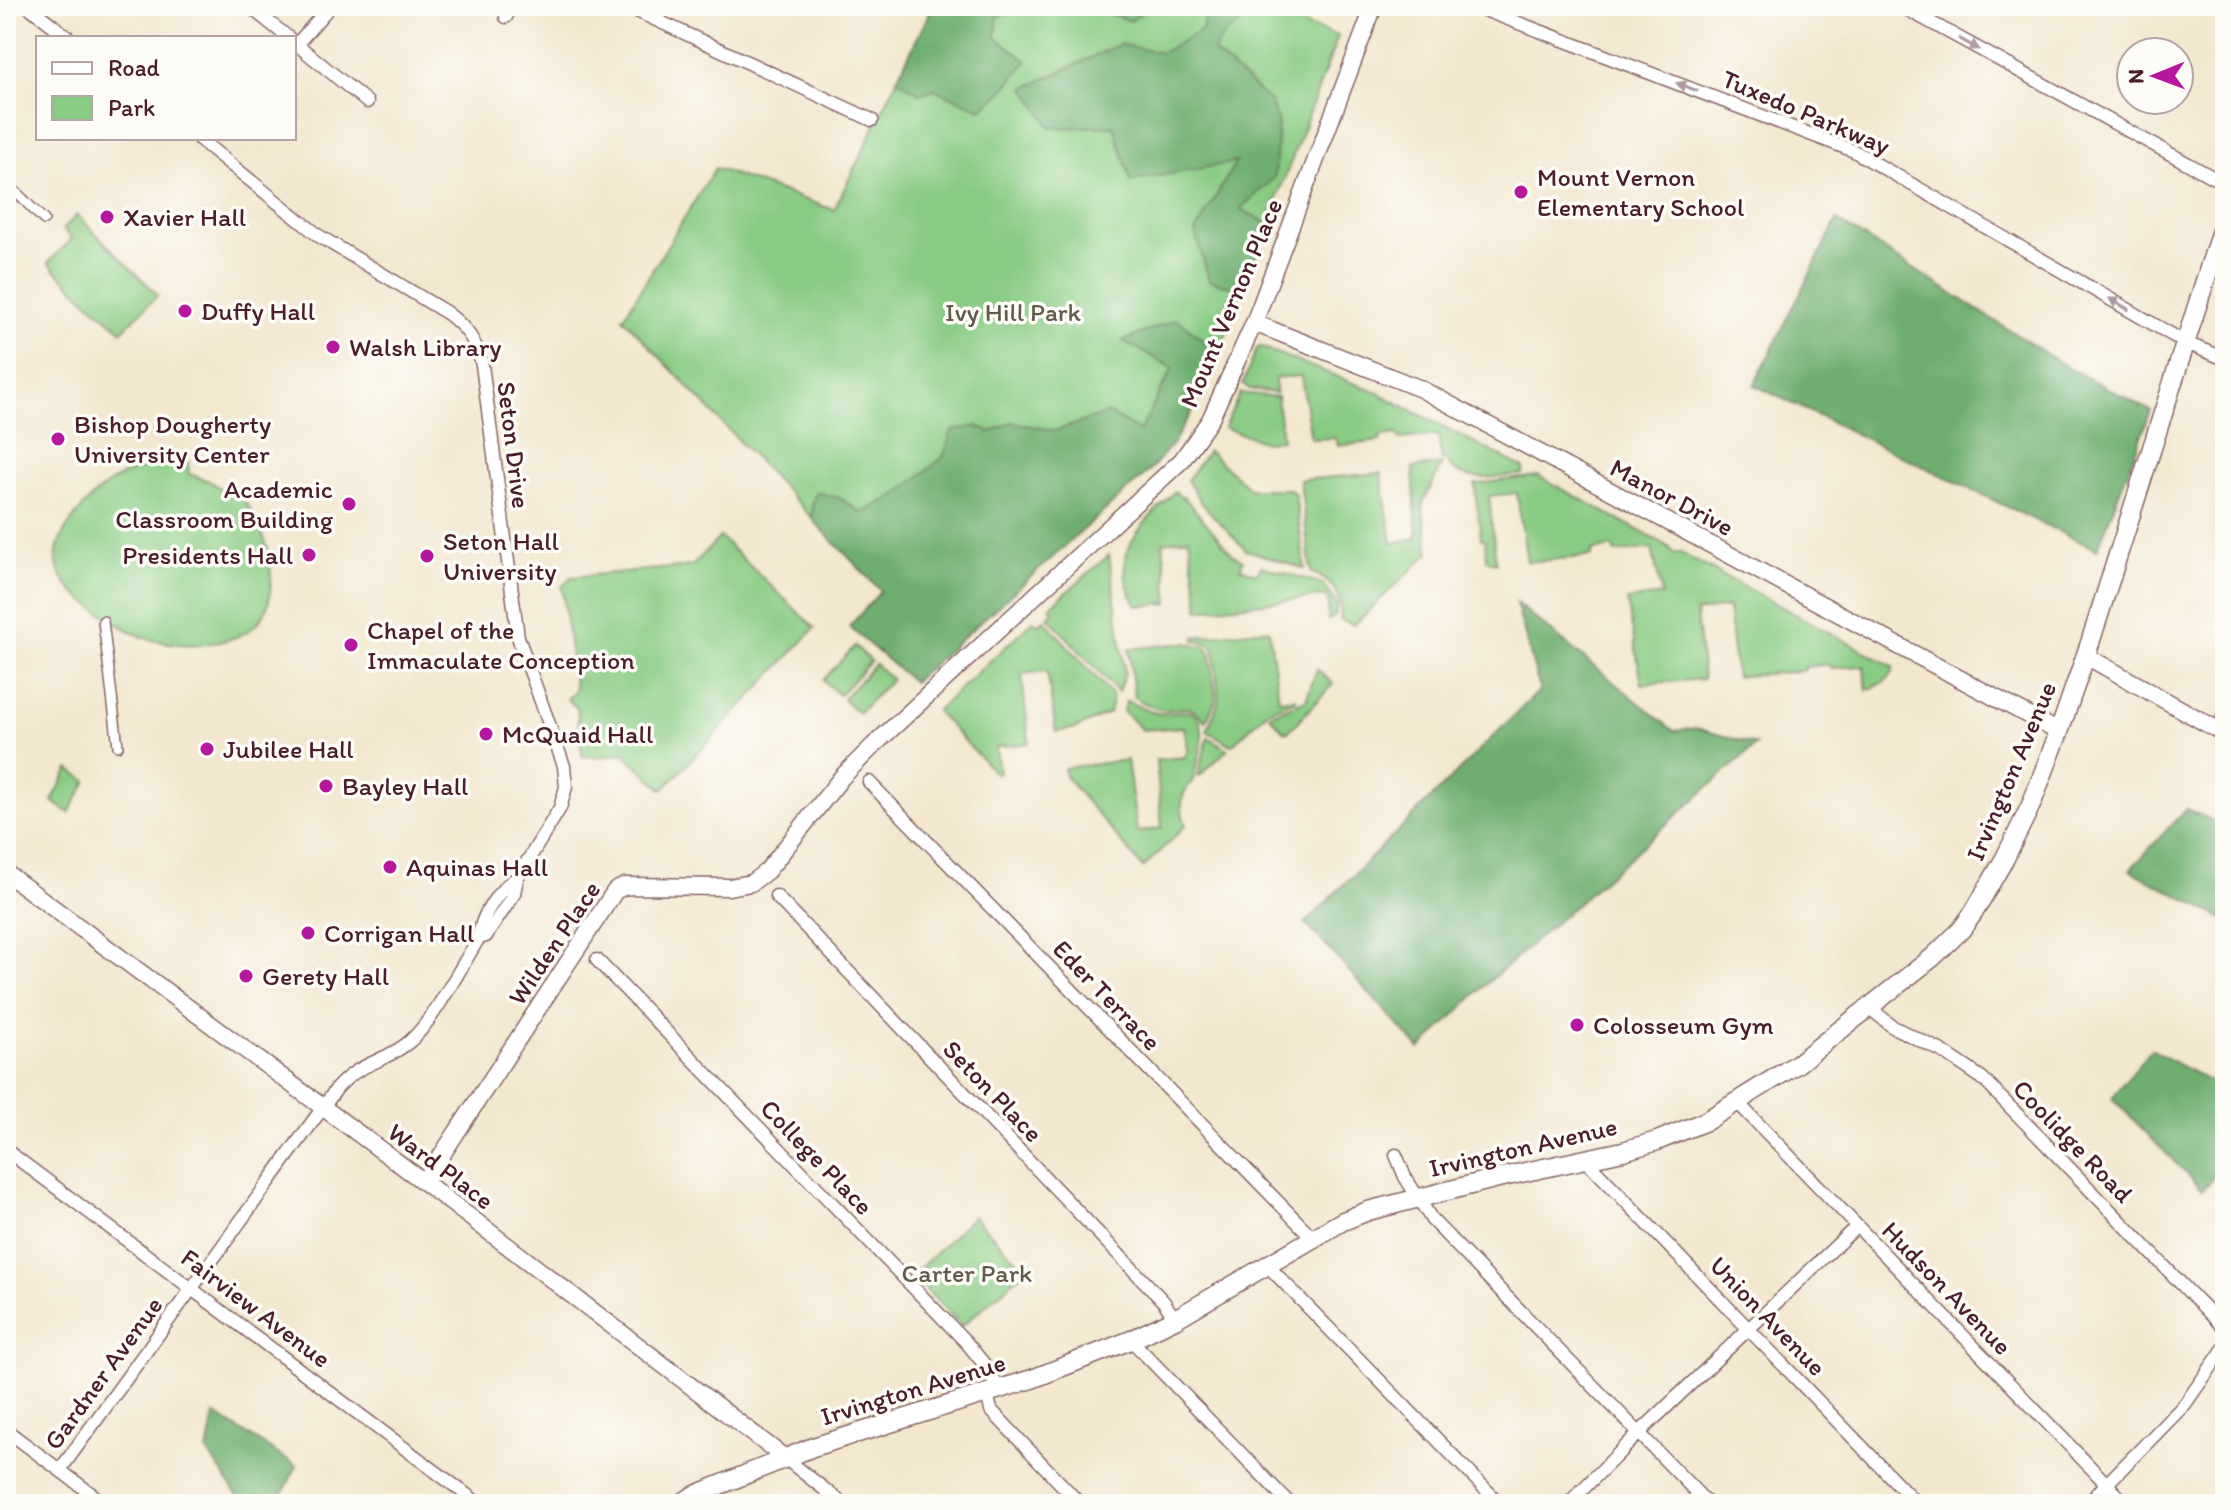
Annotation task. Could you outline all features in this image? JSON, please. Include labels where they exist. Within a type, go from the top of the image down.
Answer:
[{"type":"main road","name":"Irvington Avenue","points":[[681,1504],[693,1496],[785,1458],[993,1392],[1131,1340],[1175,1319],[1343,1221],[1368,1211],[1498,1178],[1586,1160],[1657,1141],[1706,1121],[1797,1064],[1947,944],[1974,912],[2019,831],[2059,732],[2225,218]]},
{"type":"street","points":[[28,6],[66,36]]},
{"type":"street","points":[[249,6],[287,36]]},
{"type":"street","points":[[296,38],[330,6]]},
{"type":"street","points":[[626,6],[872,120]]},
{"type":"street","name":"Mount Vernon Place","points":[[992,638],[1182,460],[1210,420],[1254,323],[1374,6]]},
{"type":"street","name":"Tuxedo Parkway","points":[[1474,6],[1854,151],[2186,343],[2225,359]]},
{"type":"street","points":[[1901,6],[2225,184]]},
{"type":"street","points":[[296,43],[367,102]]},
{"type":"street","name":"Seton Drive","points":[[200,140],[319,236],[447,313],[464,326],[475,342],[482,365],[518,637],[566,778],[560,808],[517,878],[510,900],[486,936],[479,938],[421,1030],[398,1050],[359,1067],[347,1076],[323,1108]]},
{"type":"street","points":[[7,184],[44,220]]},
{"type":"street","name":"Manor Drive","points":[[1254,323],[1421,389],[2059,732]]},
{"type":"street","points":[[103,621],[118,746]]},
{"type":"street","name":"Wilden Place","points":[[424,1182],[615,891],[625,886],[729,887],[751,883],[767,871],[842,777],[992,638]]},
{"type":"street","points":[[2086,656],[2222,732],[2225,711]]},
{"type":"street","name":"Eder Terrace","points":[[869,782],[1313,1238]]},
{"type":"street","name":"Ward Place","points":[[6,873],[424,1182],[843,1504]]},
{"type":"street","name":"Seton Place","points":[[776,896],[1164,1302],[1175,1319]]},
{"type":"street","name":"College Place","points":[[597,960],[966,1342],[989,1370],[993,1392],[991,1410],[1080,1504]]},
{"type":"street","name":"Coolidge Road","points":[[1870,1008],[1893,1027],[1942,1051],[1982,1078],[2225,1329]]},
{"type":"street","name":"Hudson Avenue","points":[[1738,1103],[2126,1504]]},
{"type":"street","name":"Gardner Avenue","points":[[60,1470],[323,1108]]},
{"type":"street","name":"Fairview Avenue","points":[[6,1150],[479,1504]]},
{"type":"street","name":"Irvington Avenue","points":[[1396,1155],[1418,1199]]},
{"type":"street","name":"Union Avenue","points":[[1586,1160],[1917,1504]]},
{"type":"street","points":[[1418,1199],[1432,1220],[1708,1504]]},
{"type":"street","points":[[1568,1504],[1857,1226]]},
{"type":"street","points":[[1268,1266],[1500,1504]]},
{"type":"street","points":[[1131,1340],[1290,1504]]},
{"type":"street","points":[[2087,1504],[2185,1404],[2225,1347]]},
{"type":"street","points":[[6,1430],[105,1504]]},
{"type":"green space","name":"Ivy Hill Park","points":[[933,6],[1250,6],[1338,36],[1213,369],[1186,422],[1151,469],[913,682],[849,627],[881,591],[623,318],[715,168],[834,210]]},
{"type":"green space","points":[[933,6],[1038,6],[998,16],[996,37],[1027,61],[1000,94],[981,109],[934,89],[920,94],[897,79]]},
{"type":"green space","points":[[1083,6],[1149,6],[1131,21]]},
{"type":"green space","points":[[1207,6],[1250,6],[1260,11],[1228,31],[1213,51],[1270,101],[1278,122],[1275,177],[1240,209],[1268,223],[1244,291],[1209,280],[1195,232],[1236,162],[1131,181],[1114,126],[1051,128],[1025,88],[1120,44],[1161,53],[1202,30]]},
{"type":"green space","points":[[77,215],[158,295],[122,331],[48,263],[72,239],[63,229]]},
{"type":"green space","points":[[1837,220],[2069,368],[2151,411],[2097,550],[1754,385]]},
{"type":"green space","points":[[1177,319],[1209,345],[1205,389],[1173,443],[1151,469],[913,682],[849,627],[881,591],[813,520],[812,506],[816,492],[840,498],[862,513],[898,494],[943,457],[952,431],[977,426],[991,432],[1012,422],[1055,431],[1108,413],[1140,431],[1173,368],[1123,341]]},
{"type":"green space","points":[[1257,348],[1376,392],[1524,468],[1523,474],[1480,478],[1460,474],[1446,460],[1442,460],[1438,435],[1400,439],[1397,434],[1381,436],[1380,441],[1338,446],[1336,438],[1311,439],[1301,376],[1275,378],[1276,393],[1250,389],[1243,384]]},
{"type":"green space","points":[[1240,393],[1277,397],[1282,440],[1266,442],[1224,428]]},
{"type":"green space","points":[[1208,451],[1250,489],[1290,489],[1295,495],[1305,569],[1246,550],[1203,505],[1187,480]]},
{"type":"green space","points":[[188,462],[189,474],[209,481],[228,493],[235,486],[261,531],[271,568],[269,599],[263,616],[239,636],[204,644],[168,643],[132,632],[78,596],[63,578],[57,564],[57,550],[65,531],[100,490],[139,469]]},
{"type":"green space","points":[[1442,464],[1422,505],[1429,553],[1354,625],[1340,620],[1340,603],[1335,590],[1326,580],[1311,572],[1300,480],[1381,473],[1392,543],[1417,538],[1413,468]]},
{"type":"green space","points":[[1538,476],[1669,547],[1674,554],[1679,552],[1894,667],[1893,672],[1885,682],[1867,690],[1864,666],[1830,668],[1829,664],[1805,667],[1805,670],[1736,677],[1728,607],[1696,612],[1703,679],[1642,684],[1627,600],[1662,595],[1652,548],[1615,553],[1613,547],[1592,551],[1592,556],[1527,562],[1517,493],[1489,496],[1496,563],[1486,560],[1475,484]]},
{"type":"green space","points":[[1175,491],[1181,498],[1184,497],[1233,555],[1243,560],[1241,568],[1256,574],[1261,566],[1323,584],[1337,604],[1335,616],[1328,620],[1328,600],[1325,596],[1200,610],[1189,538],[1163,542],[1169,603],[1137,606],[1128,588],[1126,556],[1140,529]]},
{"type":"green space","points":[[720,537],[815,628],[663,790],[624,753],[582,756],[577,708],[567,699],[575,690],[562,587],[571,577],[692,566]]},
{"type":"green space","points":[[1109,555],[1125,673],[1118,692],[1048,617],[1053,611],[1050,607]]},
{"type":"green space","points":[[1516,603],[1674,731],[1696,728],[1756,745],[1483,987],[1420,1049],[1305,923],[1540,690]]},
{"type":"green space","points":[[1044,620],[1113,696],[1109,713],[1077,728],[1056,732],[1047,671],[1022,674],[1029,743],[996,747],[999,773],[996,774],[936,711],[1033,621],[1038,625]]},
{"type":"green space","points":[[1269,629],[1279,700],[1296,700],[1268,711],[1232,745],[1207,731],[1219,701],[1214,648],[1195,640],[1195,637]]},
{"type":"green space","points":[[1185,643],[1204,646],[1210,652],[1216,700],[1206,721],[1187,708],[1158,709],[1134,697],[1129,649]]},
{"type":"green space","points":[[855,646],[871,661],[839,695],[823,680]]},
{"type":"green space","points":[[875,664],[891,679],[859,713],[843,699]]},
{"type":"green space","points":[[1317,669],[1333,684],[1288,732],[1284,731],[1269,715],[1306,700]]},
{"type":"green space","points":[[1126,701],[1156,713],[1189,712],[1201,723],[1202,732],[1192,782],[1183,797],[1186,825],[1143,868],[1065,776],[1064,768],[1127,760],[1137,832],[1162,828],[1156,760],[1185,757],[1188,750],[1184,727],[1142,730],[1123,711]]},
{"type":"green space","points":[[1208,737],[1228,749],[1200,776],[1198,775]]},
{"type":"green space","points":[[69,769],[87,781],[69,813],[52,801]]},
{"type":"green space","points":[[2186,809],[2225,826],[2225,920],[2130,870]]},
{"type":"green space","points":[[2151,1049],[2225,1090],[2225,1164],[2202,1190],[2112,1098]]},
{"type":"green space","name":"Carter Park","points":[[973,1216],[1026,1270],[962,1326],[912,1276]]},
{"type":"green space","points":[[214,1414],[297,1466],[277,1504],[243,1504],[207,1451]]},
{"type":"place","name":"Mount Vernon Elementary School","points":[[1521,192]]},
{"type":"place","name":"Xavier Hall","points":[[107,217]]},
{"type":"place","name":"Duffy Hall","points":[[185,311]]},
{"type":"place","name":"Walsh Library","points":[[333,347]]},
{"type":"place","name":"Bishop Dougherty University Center","points":[[58,439]]},
{"type":"place","name":"Academic Classroom Building","points":[[349,504]]},
{"type":"place","name":"Presidents Hall","points":[[309,555]]},
{"type":"place","name":"Seton Hall University","points":[[427,556]]},
{"type":"place","name":"Chapel of the Immaculate Conception","points":[[351,645]]},
{"type":"place","name":"McQuaid Hall","points":[[486,734]]},
{"type":"place","name":"Jubilee Hall","points":[[207,749]]},
{"type":"place","name":"Bayley Hall","points":[[326,786]]},
{"type":"place","name":"Aquinas Hall","points":[[390,867]]},
{"type":"place","name":"Corrigan Hall","points":[[308,933]]},
{"type":"place","name":"Gerety Hall","points":[[246,976]]},
{"type":"place","name":"Colosseum Gym","points":[[1577,1025]]}]
